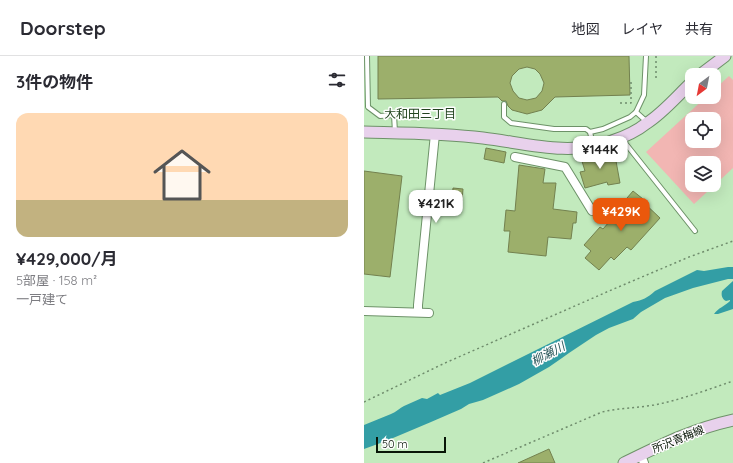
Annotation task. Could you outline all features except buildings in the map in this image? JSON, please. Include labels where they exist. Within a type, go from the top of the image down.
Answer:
[{"type":"street","points":[[709,68],[725,56]]},
{"type":"street","points":[[364,132],[435,134],[482,138],[560,149],[589,147],[611,142],[648,123],[685,89]]},
{"type":"street","points":[[418,312],[435,134]]},
{"type":"street","points":[[514,157],[565,167],[592,211]]},
{"type":"street","points":[[364,311],[429,312]]},
{"type":"street","name":"所沢青梅線","points":[[624,463],[642,459],[684,434],[733,420]]},
{"type":"lane","points":[[367,56],[368,107],[380,116],[394,115],[395,133]]},
{"type":"lane","points":[[590,132],[630,117],[636,112],[644,95],[646,56]]},
{"type":"lane","points":[[504,104],[504,117],[511,123],[554,129],[586,129],[590,132],[593,146]]},
{"type":"lane","points":[[636,112],[648,123]]},
{"type":"lane","points":[[620,137],[696,231]]},
{"type":"path","points":[[656,56],[656,81]]},
{"type":"path","points":[[620,103],[631,103],[631,81]]},
{"type":"path","points":[[364,402],[445,363],[597,296],[689,257],[733,241]]},
{"type":"path","points":[[483,463],[602,412],[654,405],[733,381]]},
{"type":"shaded area","points":[[729,76],[733,80],[733,168],[721,179],[721,156],[685,156],[685,192],[707,192],[694,204],[646,152],[685,116],[685,148],[721,148],[721,112],[690,112],[698,104],[721,104],[721,83]]},
{"type":"water","name":"柳瀬川","points":[[733,267],[733,279],[693,288],[665,298],[641,312],[633,319],[609,328],[596,335],[549,367],[519,384],[364,449],[364,425],[393,413],[422,398],[427,399],[438,393],[440,395],[470,383],[633,302],[645,298],[655,291],[697,270],[704,271]]},
{"type":"water","points":[[733,281],[733,309],[714,314],[717,310],[730,301],[726,301],[722,297],[722,291]]},
{"type":"district","name":"大和田三丁目","points":[[420,114]]}]
